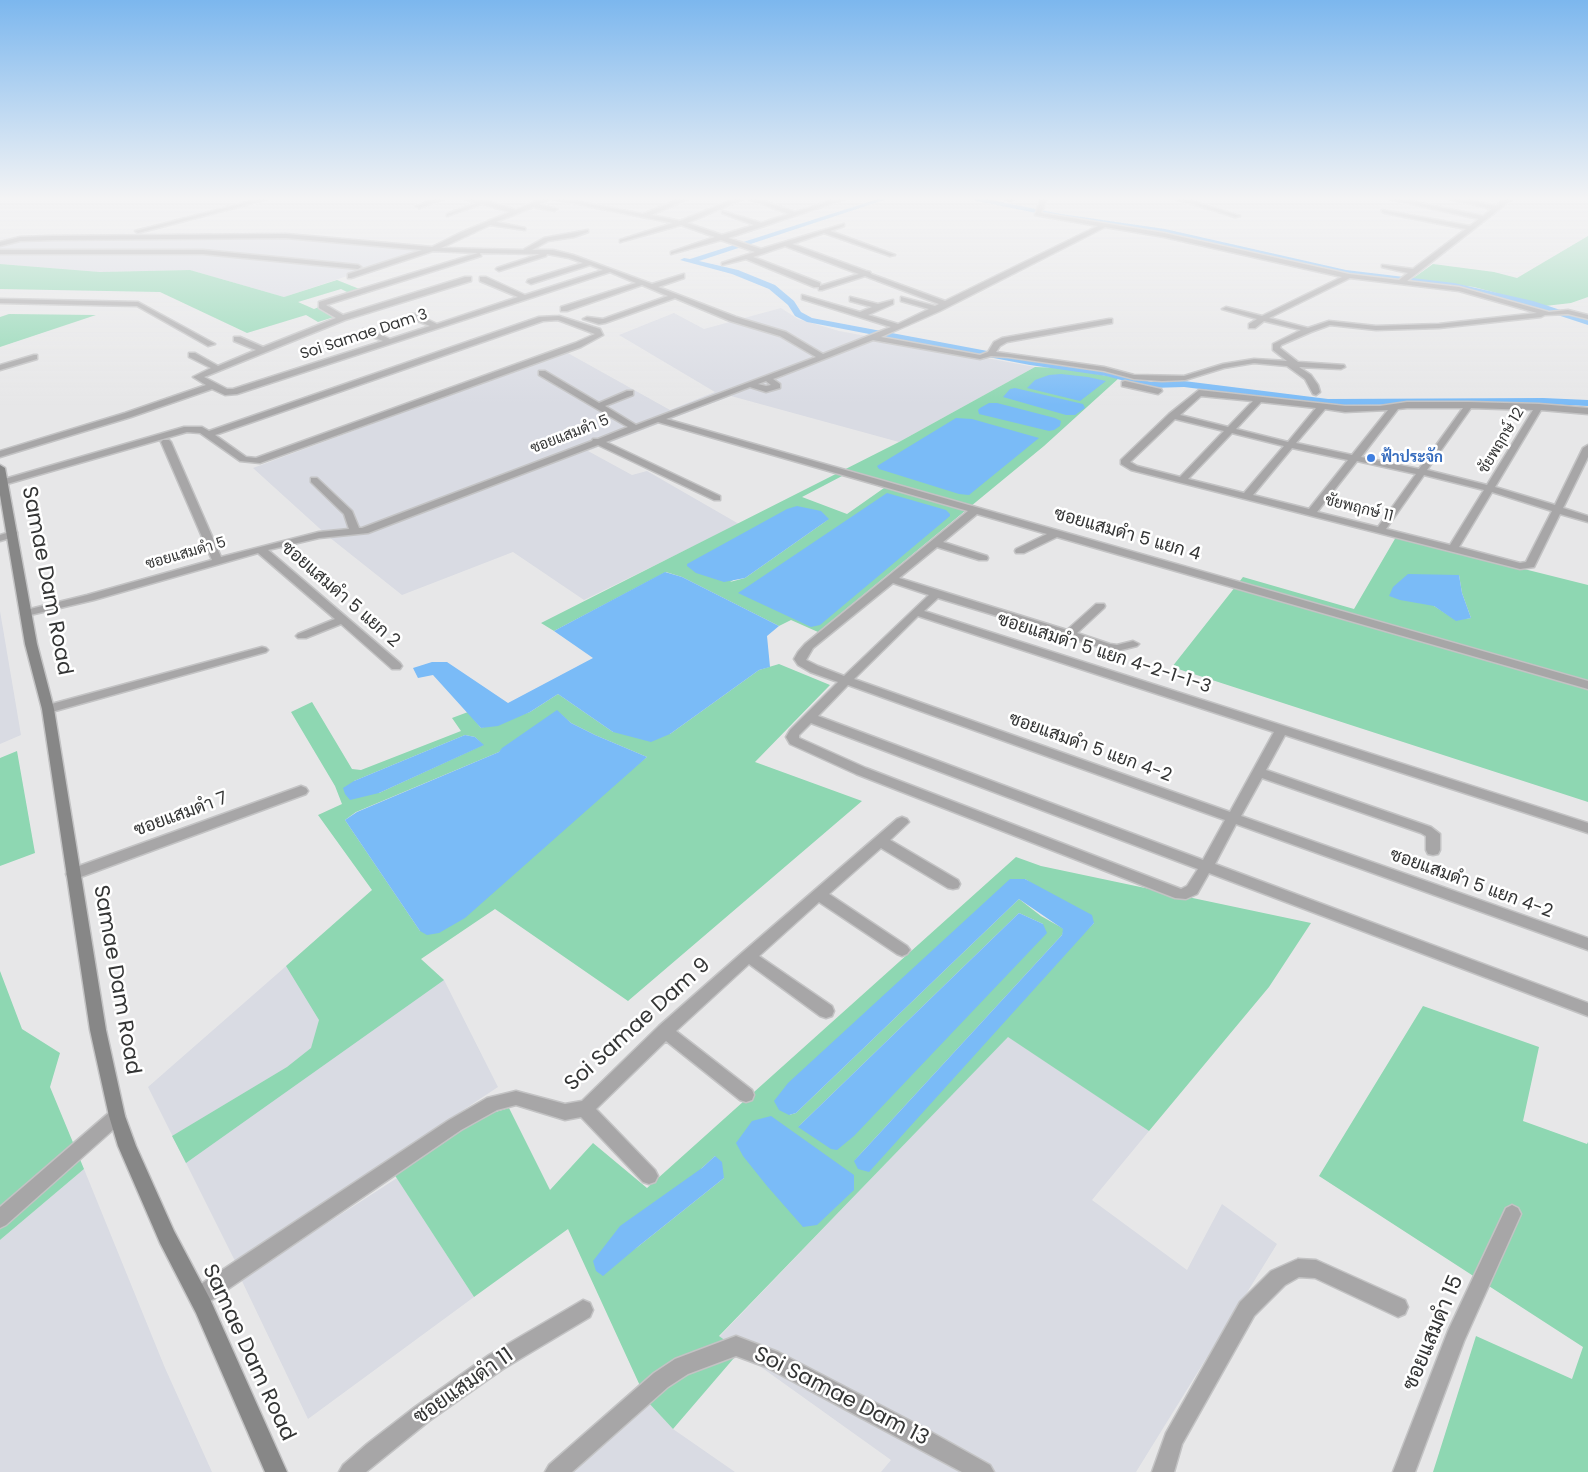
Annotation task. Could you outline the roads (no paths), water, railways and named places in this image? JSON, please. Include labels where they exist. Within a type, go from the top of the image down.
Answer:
[{"type":"street","points":[[351,276],[376,268]]},
{"type":"street","points":[[342,318],[322,306],[322,304],[439,268]]},
{"type":"street","points":[[499,270],[506,268]]},
{"type":"street","points":[[531,282],[575,268]]},
{"type":"street","points":[[603,268],[734,319],[783,334],[822,356]]},
{"type":"street","points":[[773,268],[819,287],[868,273]]},
{"type":"street","points":[[853,268],[946,304]]},
{"type":"street","name":"ซอยแสมดำ 5","points":[[26,613],[90,598],[319,534],[364,531],[596,441],[888,332],[1019,268]]},
{"type":"street","points":[[1312,268],[1349,276],[1403,280],[1438,286],[1481,294],[1556,314],[1588,317]]},
{"type":"street","points":[[1393,268],[1416,272]]},
{"type":"street","points":[[1403,280],[1421,268]]},
{"type":"street","name":"Soi Samae Dam 3","points":[[468,278],[342,318],[197,377],[225,392],[234,392],[610,270]]},
{"type":"street","points":[[651,287],[681,276]]},
{"type":"street","points":[[1252,326],[1262,318],[1349,276]]},
{"type":"street","points":[[483,279],[525,298]]},
{"type":"street","points":[[564,309],[642,283]]},
{"type":"street","points":[[587,319],[598,322],[605,321],[675,296]]},
{"type":"street","points":[[805,298],[898,327]]},
{"type":"street","points":[[854,299],[879,307]]},
{"type":"street","points":[[904,299],[937,309]]},
{"type":"street","points":[[0,301],[138,304],[211,344]]},
{"type":"street","points":[[861,315],[890,302]]},
{"type":"street","points":[[1226,310],[1308,330]]},
{"type":"street","points":[[1316,392],[1314,385],[1308,377],[1276,348],[1277,344],[1329,323],[1376,328],[1430,326],[1556,314]]},
{"type":"street","points":[[413,316],[436,326]]},
{"type":"street","points":[[4,482],[187,429],[202,430],[243,459],[257,461],[578,345],[599,335],[597,331],[559,318],[542,319],[208,434]]},
{"type":"street","points":[[991,354],[1000,342],[1109,321]]},
{"type":"street","points":[[366,332],[389,341]]},
{"type":"street","points":[[872,338],[980,357],[991,354],[1036,356],[1104,369],[1134,377],[1185,378],[1240,362],[1254,361],[1340,367]]},
{"type":"street","points":[[237,339],[263,350]]},
{"type":"street","points":[[192,355],[216,368]]},
{"type":"street","points":[[0,368],[34,358]]},
{"type":"street","points":[[542,373],[634,427]]},
{"type":"street","points":[[1134,377],[1125,384],[1158,391]]},
{"type":"street","points":[[0,454],[128,415],[212,386]]},
{"type":"street","points":[[598,406],[630,393]]},
{"type":"street","points":[[1172,416],[1196,395],[1207,393],[1322,407],[1361,409],[1469,406],[1538,407],[1588,411]]},
{"type":"street","points":[[1182,480],[1260,399]]},
{"type":"street","points":[[1380,530],[1469,406]]},
{"type":"street","points":[[1246,497],[1322,407]]},
{"type":"street","points":[[1311,513],[1395,407]]},
{"type":"street","name":"ชัยพฤกษ์ 12","points":[[1453,549],[1538,407]]},
{"type":"street","points":[[1172,416],[1290,445],[1489,488],[1588,519]]},
{"type":"street","name":"ชัยพฤกษ์ 11","points":[[1172,416],[1125,460],[1124,462],[1128,466],[1520,566],[1530,564],[1557,509]]},
{"type":"street","name":"ซอยแสมดำ 5 แยก 4","points":[[656,419],[1588,685]]},
{"type":"street","points":[[596,441],[716,498]]},
{"type":"street","points":[[166,442],[218,561]]},
{"type":"street","points":[[1557,509],[1588,448]]},
{"type":"street","name":"Samae Dam Road","points":[[0,468],[4,482],[6,536],[48,709],[98,1030],[117,1116],[127,1146],[167,1237],[199,1297],[276,1472]]},
{"type":"street","points":[[314,480],[349,513],[355,532]]},
{"type":"street","name":"ซอยแสมดำ 5 แยก 4-2","points":[[976,510],[890,579],[802,654],[800,659],[807,666],[1588,944]]},
{"type":"street","points":[[1020,551],[1056,533]]},
{"type":"street","points":[[935,543],[983,558]]},
{"type":"street","name":"ซอยแสมดำ 5 แยก 2","points":[[260,549],[396,666]]},
{"type":"street","points":[[890,579],[1109,647],[1116,648],[1133,644]]},
{"type":"street","points":[[936,594],[792,737],[802,746],[1174,893],[1186,894],[1192,890],[1206,867],[1282,729]]},
{"type":"street","points":[[1069,635],[1100,606]]},
{"type":"street","name":"ซอยแสมดำ 5 แยก 4-2-1-1-3","points":[[916,612],[1588,828]]},
{"type":"street","points":[[302,636],[342,620]]},
{"type":"street","points":[[48,709],[262,650]]},
{"type":"street","points":[[810,718],[1588,1010]]},
{"type":"street","points":[[1259,772],[1426,830],[1433,834],[1435,840],[1433,850]]},
{"type":"street","name":"ซอยแสมดำ 7","points":[[74,874],[301,791]]},
{"type":"street","name":"Soi Samae Dam 9","points":[[199,1297],[455,1125],[493,1103],[516,1098],[565,1112],[584,1108],[624,1073],[665,1031],[748,956],[902,822]]},
{"type":"street","points":[[880,841],[953,884]]},
{"type":"street","points":[[819,895],[902,950]]},
{"type":"street","points":[[748,956],[826,1011]]},
{"type":"street","points":[[665,1031],[746,1095]]},
{"type":"street","points":[[584,1108],[649,1176]]},
{"type":"street","points":[[0,1219],[117,1116]]},
{"type":"street","name":"ซอยแสมดำ 15","points":[[1404,1472],[1455,1338],[1512,1214]]},
{"type":"street","points":[[1163,1472],[1173,1440],[1222,1350],[1247,1309],[1278,1278],[1298,1268],[1316,1269],[1398,1307]]},
{"type":"street","name":"ซอยแสมดำ 11","points":[[350,1472],[422,1414],[496,1362],[583,1310]]},
{"type":"street","name":"Soi Samae Dam 13","points":[[556,1472],[661,1380],[682,1366],[736,1346],[771,1359],[915,1434],[983,1472]]},
{"type":"water","points":[[1061,374],[1106,381],[1080,401],[1027,388],[1035,380],[1049,375]]},
{"type":"water","points":[[1015,388],[1083,404],[1085,408],[1075,415],[1066,415],[1003,397],[1010,389]]},
{"type":"water","points":[[989,403],[997,403],[1055,418],[1061,421],[1060,426],[1049,431],[979,414],[978,410]]},
{"type":"water","points":[[956,418],[972,419],[1039,438],[969,495],[959,494],[879,469],[877,466]]},
{"type":"water","points":[[887,493],[946,510],[950,516],[820,625],[811,627],[738,593]]},
{"type":"water","points":[[797,506],[821,511],[829,519],[745,578],[724,582],[696,573],[687,566],[687,564],[787,509]]},
{"type":"water","points":[[665,572],[682,577],[779,626],[767,636],[770,667],[759,670],[670,734],[651,742],[613,732],[558,694],[530,712],[498,726],[481,728],[433,675],[418,678],[413,668],[432,662],[447,662],[508,703],[593,658],[554,631]]},
{"type":"water","points":[[1408,574],[1459,575],[1462,593],[1471,618],[1456,621],[1434,606],[1400,600],[1389,596],[1393,587]]},
{"type":"water","points":[[557,710],[571,723],[647,757],[465,918],[439,933],[427,935],[420,931],[345,820],[357,812],[499,752]]},
{"type":"water","points":[[465,735],[475,737],[484,745],[379,793],[350,800],[345,794],[343,788],[354,781]]},
{"type":"water","points":[[1010,879],[1025,879],[1092,915],[1094,923],[869,1172],[858,1169],[854,1161],[1062,935],[1063,929],[1019,899],[796,1113],[789,1115],[779,1110],[774,1101],[788,1083]]},
{"type":"water","points":[[1019,913],[1043,924],[1047,933],[854,1136],[837,1150],[831,1149],[798,1127]]},
{"type":"water","points":[[771,1116],[854,1175],[854,1190],[817,1225],[803,1227],[743,1156],[736,1143],[752,1121]]},
{"type":"water","points":[[715,1156],[722,1162],[724,1178],[603,1276],[596,1271],[593,1261],[620,1226],[702,1168]]},
{"type":"waterway","points":[[717,268],[735,272],[772,287],[791,303],[798,314],[810,320],[1030,362],[1107,373],[1151,385],[1184,384],[1328,402],[1543,401],[1588,403]]},
{"type":"waterway","points":[[1327,268],[1346,272],[1454,285],[1530,303],[1588,322]]},
{"type":"place","name":"ฟ้าประจัก","points":[[1371,458]]}]
